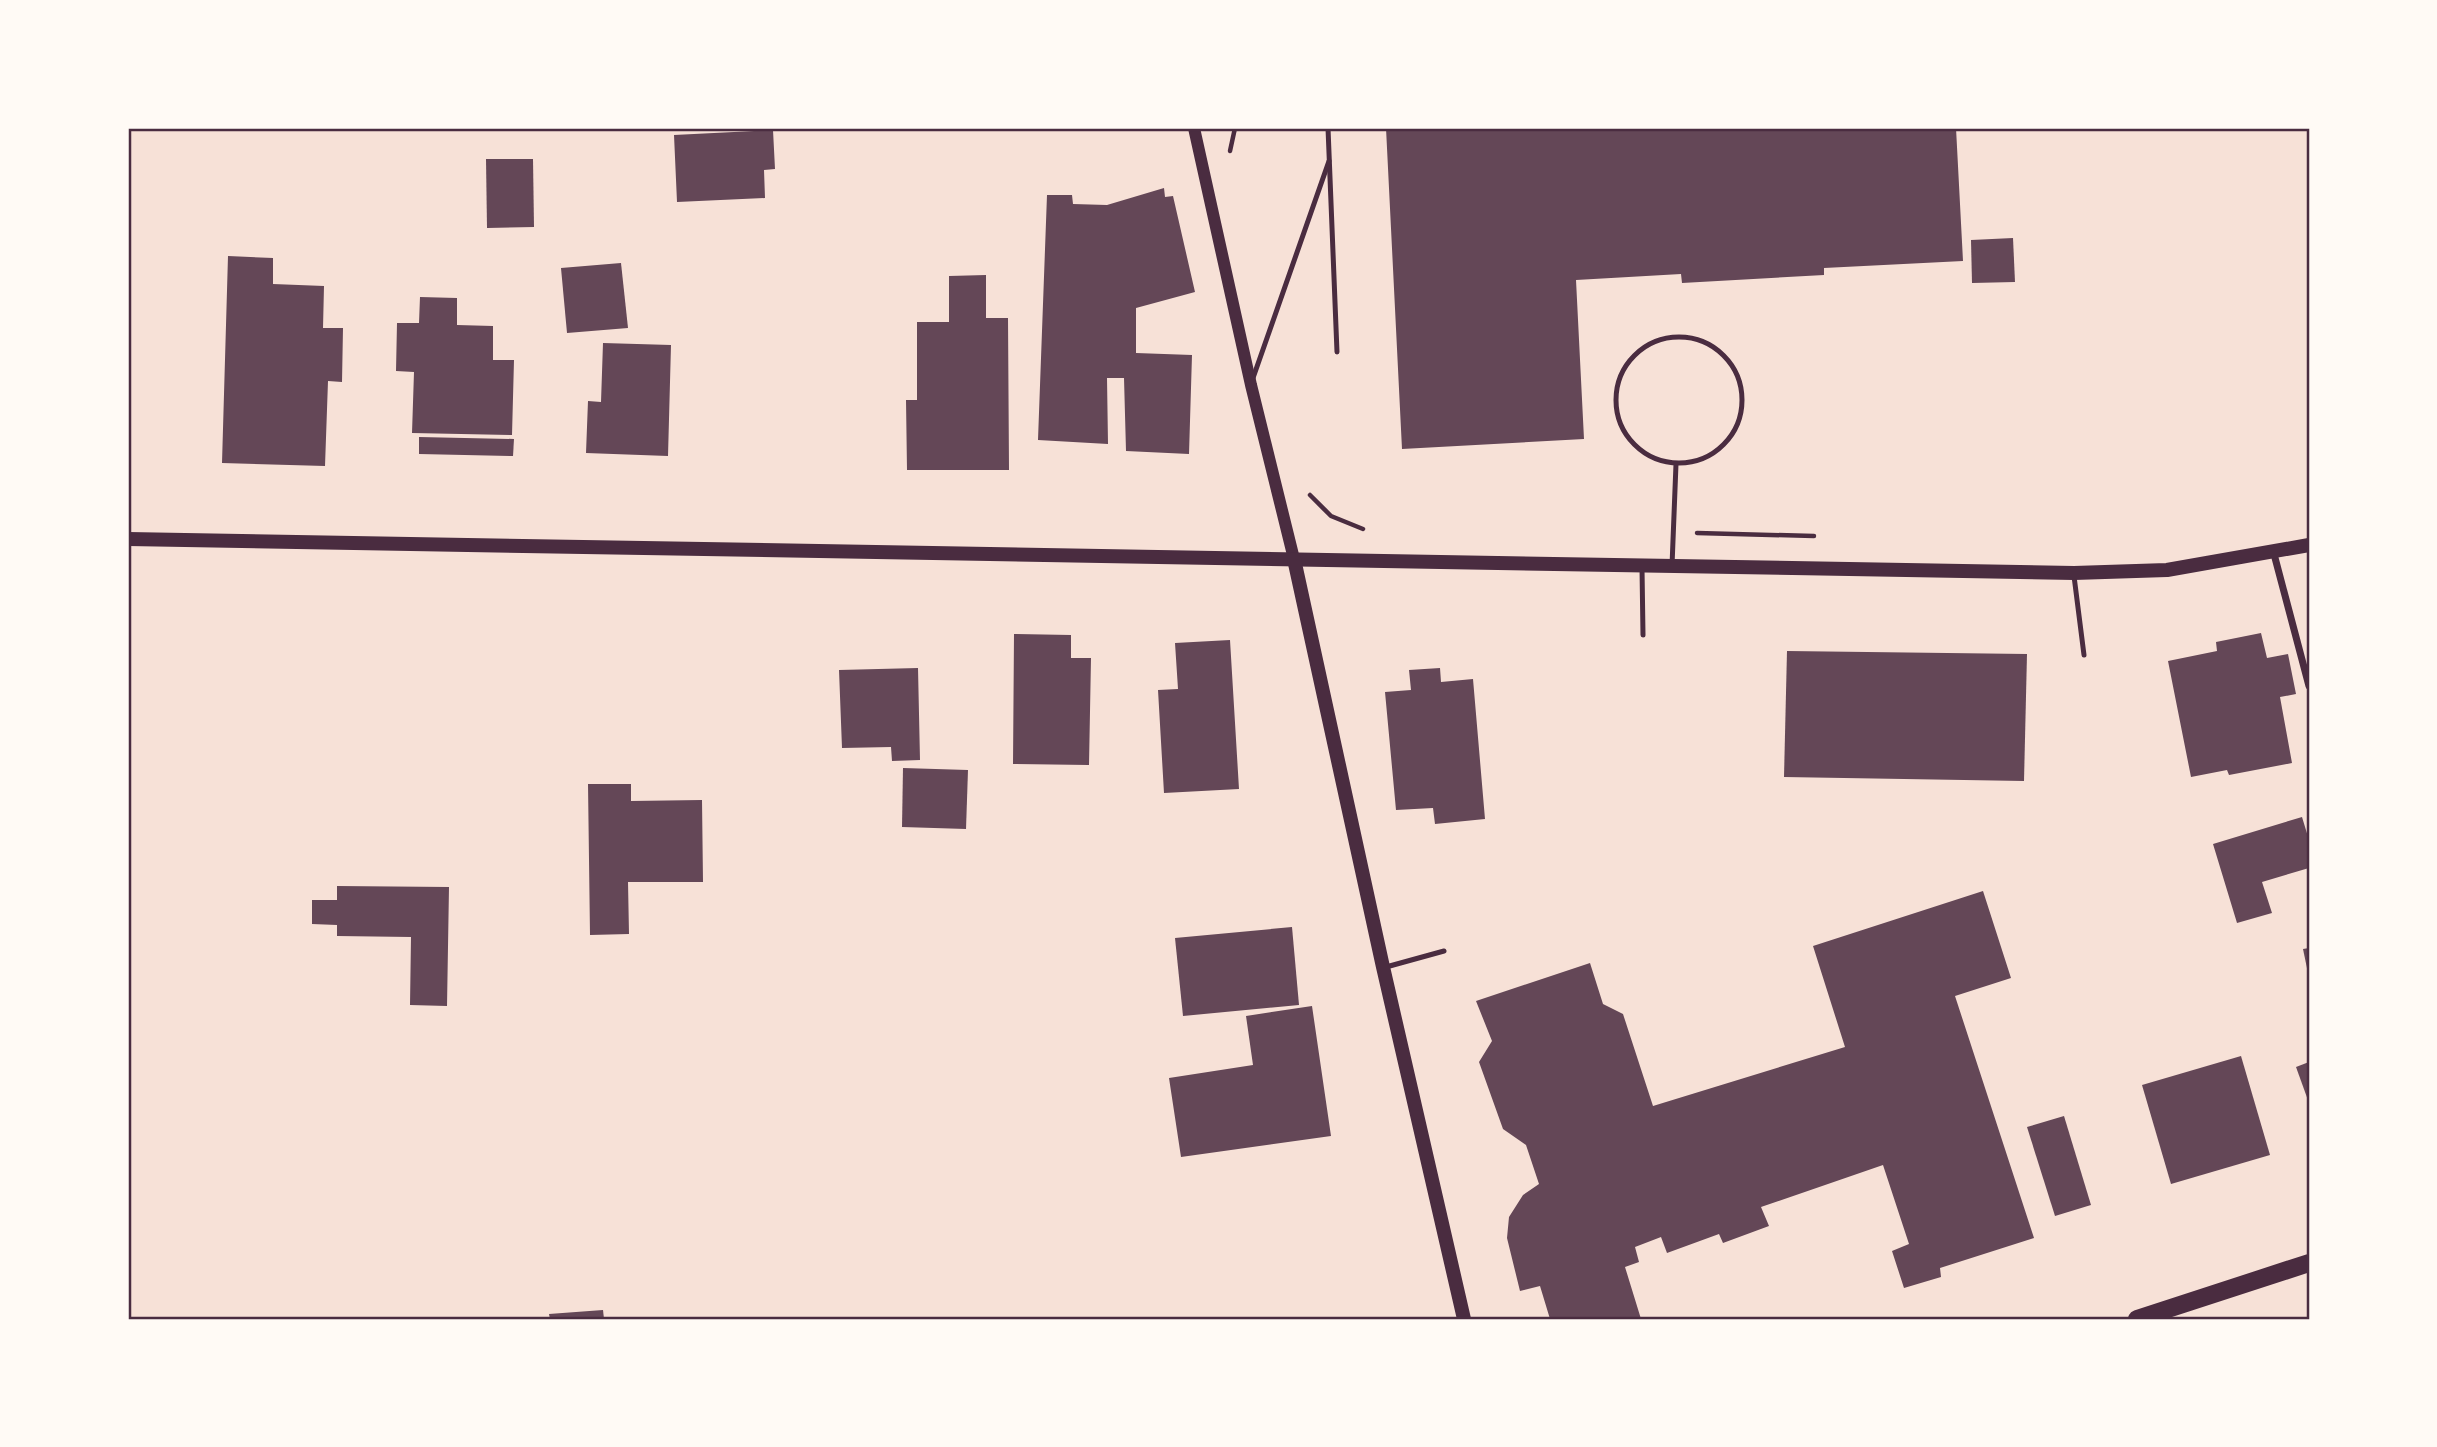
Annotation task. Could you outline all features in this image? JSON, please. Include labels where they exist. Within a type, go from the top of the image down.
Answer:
[{"type":"main road","points":[[128,539],[2074,573],[2166,570],[2274,554],[2309,545]]},
{"type":"main road","points":[[1294,559],[1383,967],[1464,1319]]},
{"type":"main road","points":[[2137,1319],[2309,1263]]},
{"type":"street","points":[[1194,128],[1251,385],[1294,559]]},
{"type":"street","points":[[2274,554],[2309,686]]},
{"type":"lane","points":[[1328,128],[1337,352]]},
{"type":"lane","points":[[1251,385],[1329,161]]},
{"type":"lane","points":[[1681,336],[1701,340],[1720,351],[1738,375],[1742,406],[1737,427],[1725,444],[1708,456],[1676,464],[1647,456],[1631,443],[1620,425],[1615,404],[1617,383],[1626,364],[1641,349],[1660,340],[1681,336]]},
{"type":"lane","points":[[1672,566],[1676,464]]},
{"type":"lane","points":[[1642,565],[1643,635]]},
{"type":"lane","points":[[2074,573],[2084,655]]},
{"type":"lane","points":[[1383,967],[1444,951]]},
{"type":"path","points":[[1307,485],[1311,497],[1331,516],[1367,531]]},
{"type":"path","points":[[1713,533],[1820,536]]},
{"type":"building","points":[[1386,128],[1956,128],[1963,261],[1824,268],[1824,275],[1682,283],[1681,274],[1576,280],[1584,439],[1402,449]]},
{"type":"building","points":[[773,130],[775,169],[764,170],[765,198],[677,202],[674,135]]},
{"type":"building","points":[[486,159],[533,159],[534,227],[487,228]]},
{"type":"building","points":[[1164,188],[1165,197],[1173,196],[1195,292],[1136,308],[1136,353],[1192,355],[1189,454],[1126,451],[1124,378],[1107,378],[1108,444],[1038,440],[1047,195],[1072,195],[1073,204],[1107,205]]},
{"type":"building","points":[[2013,238],[2015,282],[1972,283],[1971,240]]},
{"type":"building","points":[[228,256],[273,258],[273,284],[324,286],[323,328],[343,328],[342,382],[328,381],[325,466],[222,463]]},
{"type":"building","points":[[621,263],[628,328],[567,333],[561,268]]},
{"type":"building","points":[[986,275],[986,318],[1008,318],[1009,470],[907,470],[906,400],[917,400],[917,322],[949,322],[949,276]]},
{"type":"building","points":[[420,297],[457,298],[457,325],[493,326],[493,360],[514,360],[512,435],[412,433],[414,372],[396,371],[397,323],[419,323]]},
{"type":"building","points":[[603,343],[671,345],[668,456],[586,453],[588,401],[601,402]]},
{"type":"building","points":[[419,437],[514,439],[513,456],[419,454]]},
{"type":"building","points":[[2261,633],[2267,658],[2288,654],[2296,694],[2280,697],[2292,763],[2229,775],[2227,770],[2191,777],[2168,661],[2217,651],[2216,642]]},
{"type":"building","points":[[1014,634],[1071,635],[1071,658],[1091,658],[1089,765],[1013,764]]},
{"type":"building","points":[[1230,640],[1239,789],[1164,793],[1158,690],[1178,689],[1175,643]]},
{"type":"building","points":[[1787,651],[2027,654],[2024,781],[1784,777]]},
{"type":"building","points":[[918,668],[920,760],[892,761],[891,747],[842,748],[839,670]]},
{"type":"building","points":[[1440,668],[1441,682],[1473,679],[1485,819],[1435,824],[1433,808],[1396,810],[1385,692],[1411,690],[1409,670]]},
{"type":"building","points":[[903,768],[968,770],[966,829],[902,827]]},
{"type":"building","points":[[588,784],[631,784],[631,801],[702,800],[703,882],[628,882],[629,934],[590,935]]},
{"type":"building","points":[[2302,817],[2309,840],[2309,868],[2262,882],[2272,913],[2237,923],[2213,844]]},
{"type":"building","points":[[337,886],[449,887],[447,1006],[410,1005],[411,937],[337,936],[337,925],[312,924],[312,900],[337,900]]},
{"type":"building","points":[[1983,891],[2011,978],[1955,996],[2034,1238],[1940,1268],[1941,1277],[1904,1288],[1892,1251],[1909,1244],[1883,1165],[1761,1207],[1769,1226],[1723,1243],[1719,1234],[1667,1253],[1661,1237],[1635,1247],[1639,1262],[1625,1267],[1641,1319],[1550,1319],[1540,1286],[1520,1291],[1507,1238],[1509,1217],[1523,1195],[1539,1184],[1526,1145],[1503,1129],[1479,1062],[1492,1041],[1476,1001],[1590,963],[1603,1004],[1623,1014],[1653,1106],[1845,1047],[1813,946]]},
{"type":"building","points":[[1292,927],[1299,1005],[1183,1016],[1175,938]]},
{"type":"building","points":[[2309,948],[2309,973],[2308,973],[2303,949]]},
{"type":"building","points":[[1312,1006],[1331,1136],[1181,1157],[1169,1078],[1253,1065],[1246,1016]]},
{"type":"building","points":[[2241,1056],[2270,1155],[2171,1184],[2142,1085]]},
{"type":"building","points":[[2309,1062],[2309,1103],[2296,1067]]},
{"type":"building","points":[[2064,1116],[2091,1205],[2055,1216],[2027,1127]]},
{"type":"building","points":[[603,1310],[604,1319],[550,1319],[549,1314]]}]
